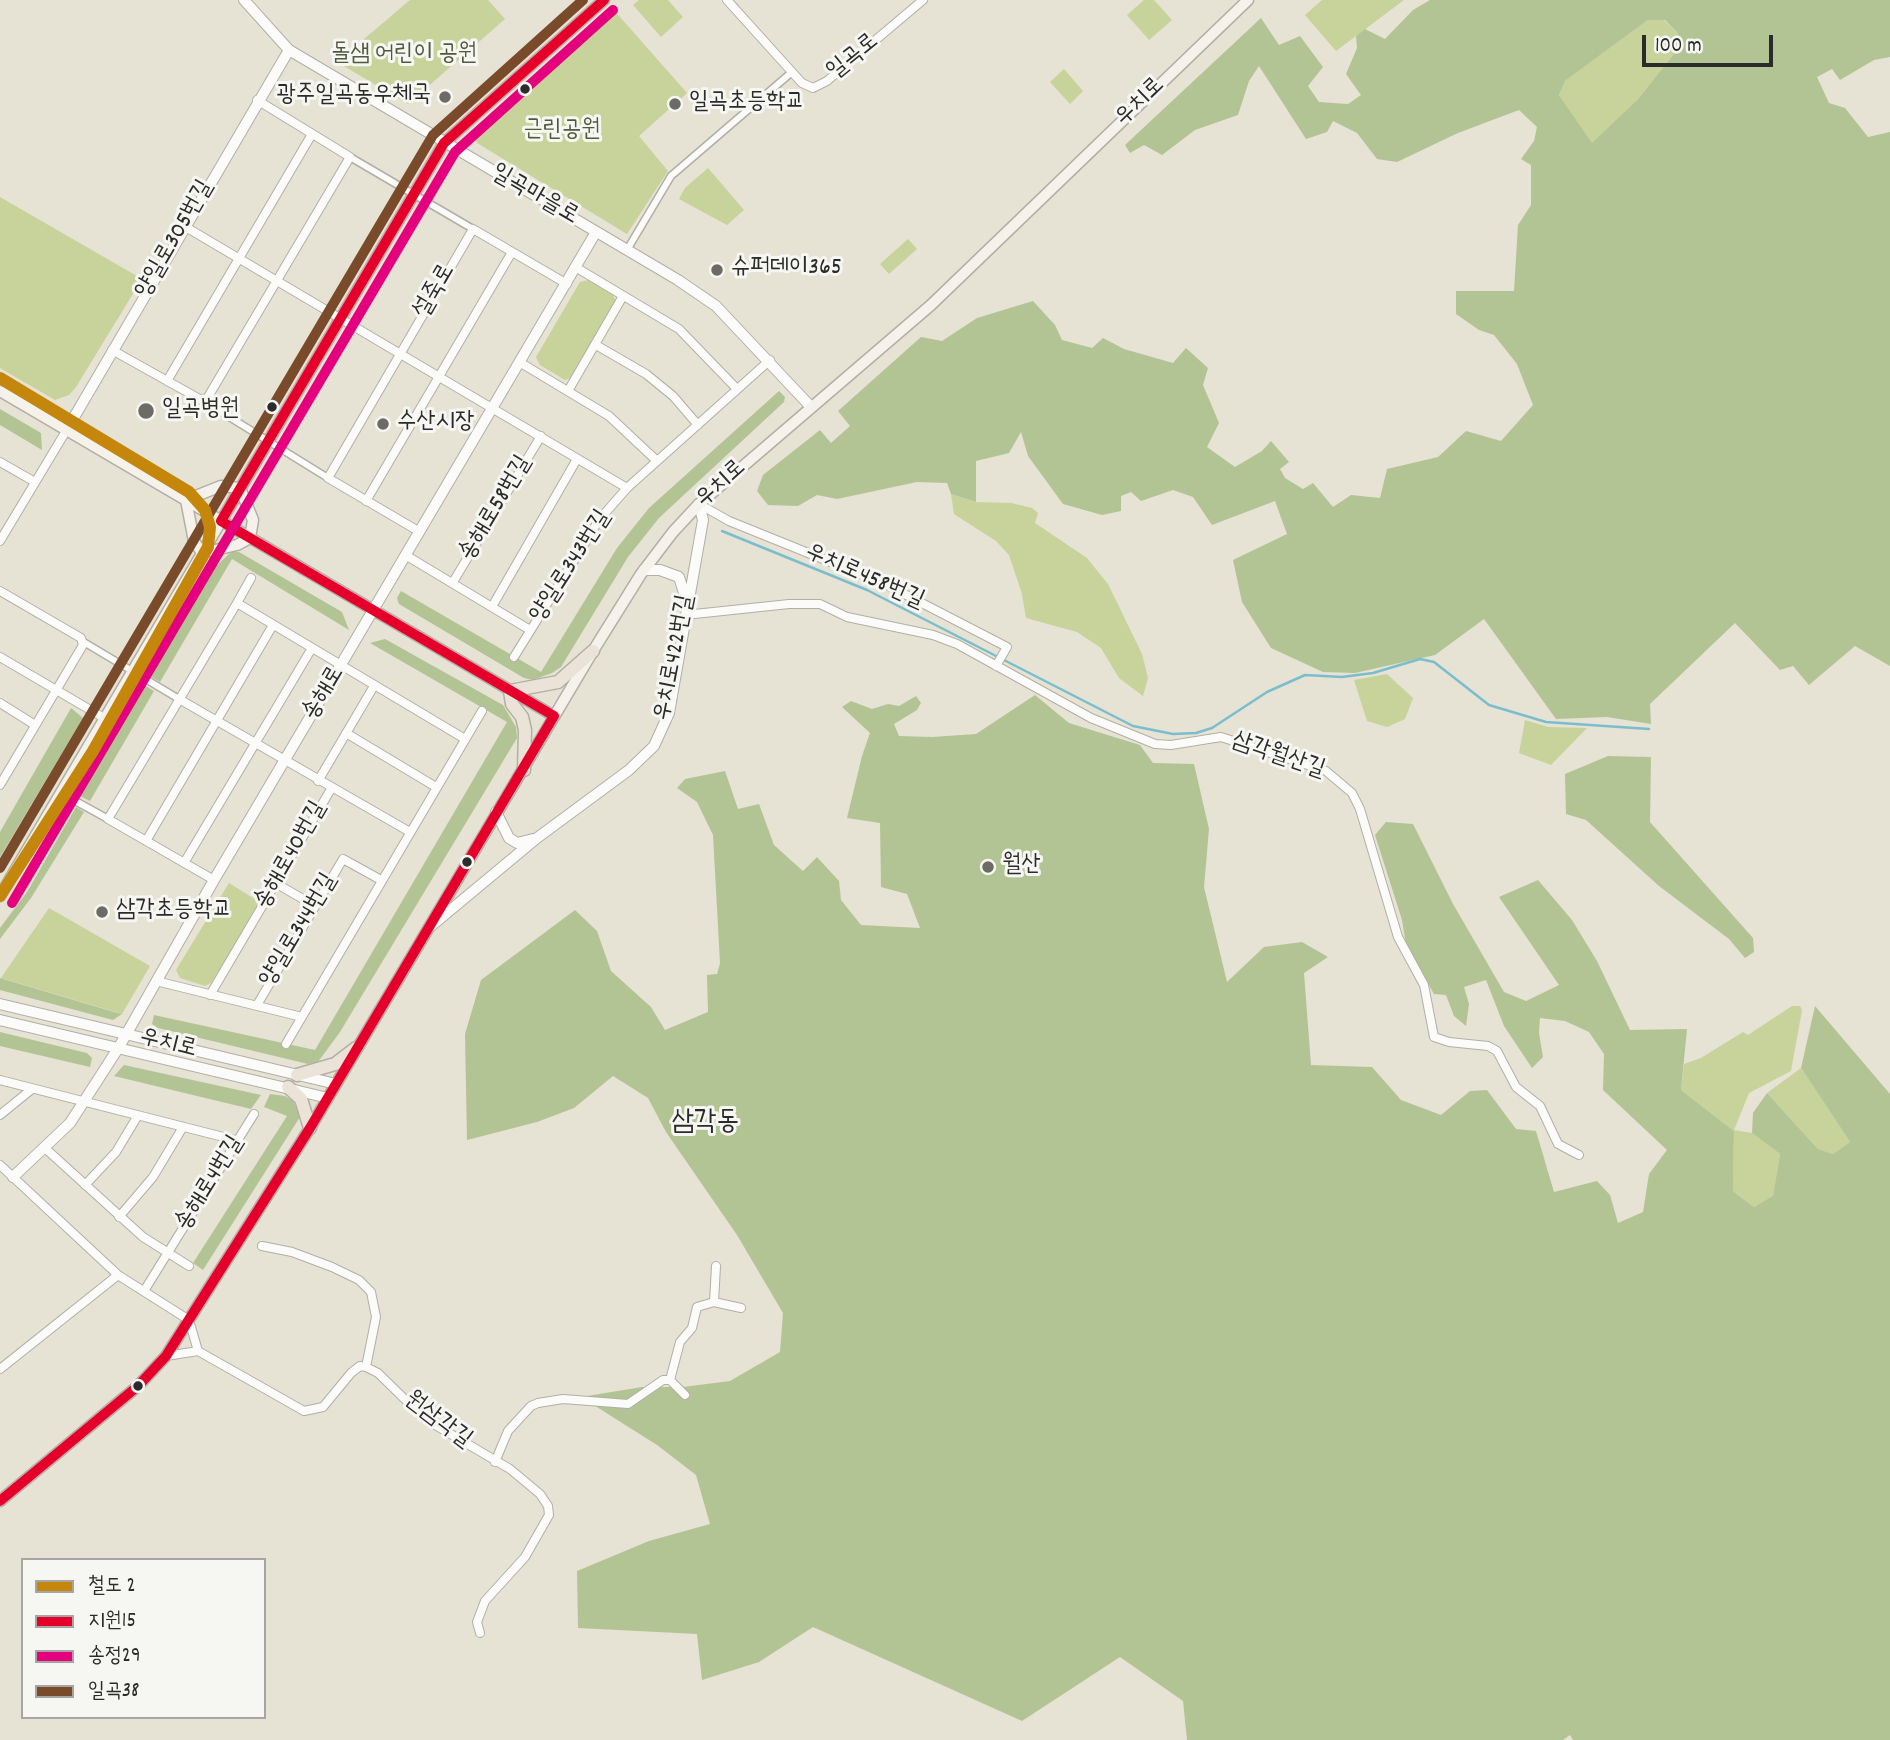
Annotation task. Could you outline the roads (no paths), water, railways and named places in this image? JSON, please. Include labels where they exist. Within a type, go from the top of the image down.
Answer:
[{"type":"main road","points":[[0,896],[266,440],[444,143],[604,0]]},
{"type":"main road","name":"우치로","points":[[0,1501],[127,1396],[166,1356],[310,1128],[496,812],[644,570],[699,504],[940,296],[1244,1]]},
{"type":"main road","points":[[0,391],[554,716]]},
{"type":"main road","points":[[187,500],[221,486],[240,488]]},
{"type":"main road","points":[[240,488],[253,520],[250,538]]},
{"type":"main road","points":[[187,500],[194,541],[202,553]]},
{"type":"main road","points":[[202,553],[237,545],[250,538]]},
{"type":"main road","points":[[510,691],[558,682],[593,651]]},
{"type":"main road","points":[[510,691],[512,704],[522,717],[526,730],[524,770]]},
{"type":"main road","points":[[297,1075],[335,1063],[356,1048]]},
{"type":"main road","points":[[288,1087],[301,1098],[308,1112],[310,1128]]},
{"type":"street","name":"일곡마을로","points":[[244,0],[289,50],[627,250],[716,306],[770,360],[811,407]]},
{"type":"street","name":"일곡로","points":[[727,0],[802,83],[813,88],[827,81],[923,0]]},
{"type":"street","name":"양일로305번길","points":[[66,431],[257,100],[289,50]]},
{"type":"street","points":[[627,250],[671,176],[792,72]]},
{"type":"street","points":[[257,100],[568,284]]},
{"type":"street","points":[[167,381],[312,134]]},
{"type":"street","points":[[205,402],[350,157]]},
{"type":"street","points":[[184,226],[627,488]]},
{"type":"street","name":"설죽로","points":[[328,478],[473,229]]},
{"type":"street","name":"송해로","points":[[13,1177],[46,1149],[86,1102],[120,1047],[214,880],[568,284],[596,232]]},
{"type":"street","name":"설죽로","points":[[366,501],[512,252]]},
{"type":"street","points":[[577,268],[678,329],[737,389]]},
{"type":"street","points":[[568,391],[624,296]]},
{"type":"street","points":[[596,345],[646,374],[673,396],[698,425]]},
{"type":"street","points":[[112,350],[205,402],[420,531]]},
{"type":"street","name":"양일로343번길","points":[[514,657],[582,543],[627,488],[770,360]]},
{"type":"street","points":[[521,363],[624,427],[657,461]]},
{"type":"street","points":[[0,541],[66,431]]},
{"type":"street","name":"송해로58번길","points":[[453,582],[541,436]]},
{"type":"street","name":"송해로58번길","points":[[492,605],[577,459]]},
{"type":"street","points":[[1,466],[35,482]]},
{"type":"street","name":"우치로422번길","points":[[427,930],[537,838],[629,770],[654,746],[669,713],[703,520],[699,504]]},
{"type":"street","name":"우치로458번길","points":[[699,504],[729,522],[885,584],[1007,647],[996,666]]},
{"type":"street","name":"송해로58번길","points":[[407,556],[530,630]]},
{"type":"street","points":[[644,570],[660,570],[679,577],[685,611]]},
{"type":"street","points":[[108,819],[251,578]]},
{"type":"street","points":[[0,591],[179,699]]},
{"type":"street","points":[[237,603],[465,739]]},
{"type":"street","name":"삼각월산길","points":[[685,611],[820,604],[869,623],[933,635],[1091,718],[1155,744],[1171,745],[1222,737],[1326,771],[1352,793],[1360,809],[1398,937],[1424,985],[1434,1037],[1449,1042],[1488,1046],[1497,1051],[1516,1087],[1535,1099],[1546,1114],[1558,1144],[1579,1155]]},
{"type":"street","points":[[146,841],[273,625]]},
{"type":"street","points":[[0,785],[83,645],[82,641]]},
{"type":"street","points":[[184,863],[312,648]]},
{"type":"street","points":[[0,657],[104,718]]},
{"type":"street","name":"송해로40번길","points":[[318,781],[374,686]]},
{"type":"street","name":"송해로40번길","points":[[179,699],[331,789],[410,832]]},
{"type":"street","points":[[0,703],[35,725]]},
{"type":"street","name":"양일로344번길","points":[[286,1044],[482,711]]},
{"type":"street","points":[[346,733],[436,787]]},
{"type":"street","name":"송해로40번길","points":[[210,995],[331,789]]},
{"type":"street","points":[[61,793],[214,880]]},
{"type":"street","points":[[496,812],[509,838],[517,843],[537,838]]},
{"type":"street","name":"양일로344번길","points":[[257,1005],[343,859],[381,880]]},
{"type":"street","points":[[0,873],[10,882]]},
{"type":"street","points":[[276,884],[315,906]]},
{"type":"street","points":[[156,981],[302,1017]]},
{"type":"street","name":"우치로","points":[[0,1004],[336,1084]]},
{"type":"street","name":"우치로","points":[[0,1020],[328,1098]]},
{"type":"street","points":[[0,1080],[239,1141]]},
{"type":"street","points":[[0,1115],[32,1090]]},
{"type":"street","name":"송해로4번길","points":[[144,1292],[254,1114]]},
{"type":"street","points":[[85,1185],[116,1152],[137,1116]]},
{"type":"street","points":[[119,1217],[153,1177],[183,1127]]},
{"type":"street","name":"송해로4번길","points":[[46,1149],[119,1217],[189,1266]]},
{"type":"street","points":[[0,1165],[118,1275],[189,1320],[198,1350]]},
{"type":"street","points":[[166,1356],[198,1350],[304,1411],[323,1407],[355,1369],[366,1367],[376,1317],[371,1292],[359,1280],[332,1267],[292,1252],[262,1246]]},
{"type":"street","points":[[714,1302],[716,1266]]},
{"type":"street","points":[[0,1369],[118,1275]]},
{"type":"street","points":[[670,1380],[680,1342],[692,1328],[697,1307],[714,1302],[741,1308]]},
{"type":"street","name":"원삼각길","points":[[366,1367],[379,1373],[425,1419],[495,1462],[540,1494],[548,1506],[549,1515],[525,1557],[485,1601],[477,1622],[480,1633]]},
{"type":"street","points":[[495,1462],[508,1431],[531,1406],[563,1399],[628,1404],[663,1380],[670,1380],[685,1395]]},
{"type":"waterway","points":[[722,531],[867,590],[1133,726],[1173,734],[1196,733],[1212,728],[1267,692],[1305,675],[1342,677],[1373,673],[1420,659],[1434,662],[1489,705],[1546,722],[1649,729]]},
{"type":"rail line","name":"2","points":[[0,378],[189,492],[205,510],[210,527],[208,547],[93,751],[0,896]]},
{"type":"place","name":"광주일곡동우체국","points":[[445,97]]},
{"type":"place","name":"일곡초등학교","points":[[675,104]]},
{"type":"place","name":"슈퍼데이365","points":[[717,270]]},
{"type":"place","name":"일곡병원","points":[[146,411]]},
{"type":"place","name":"수산시장","points":[[383,424]]},
{"type":"place","name":"월산","points":[[988,867]]},
{"type":"place","name":"삼각초등학교","points":[[102,912]]},
{"type":"district","name":"삼각동","points":[[705,1124]]},
{"type":"park label","name":"돌샘 어린이 공원","points":[[404,56]]},
{"type":"park label","name":"근린공원","points":[[562,132]]}]
